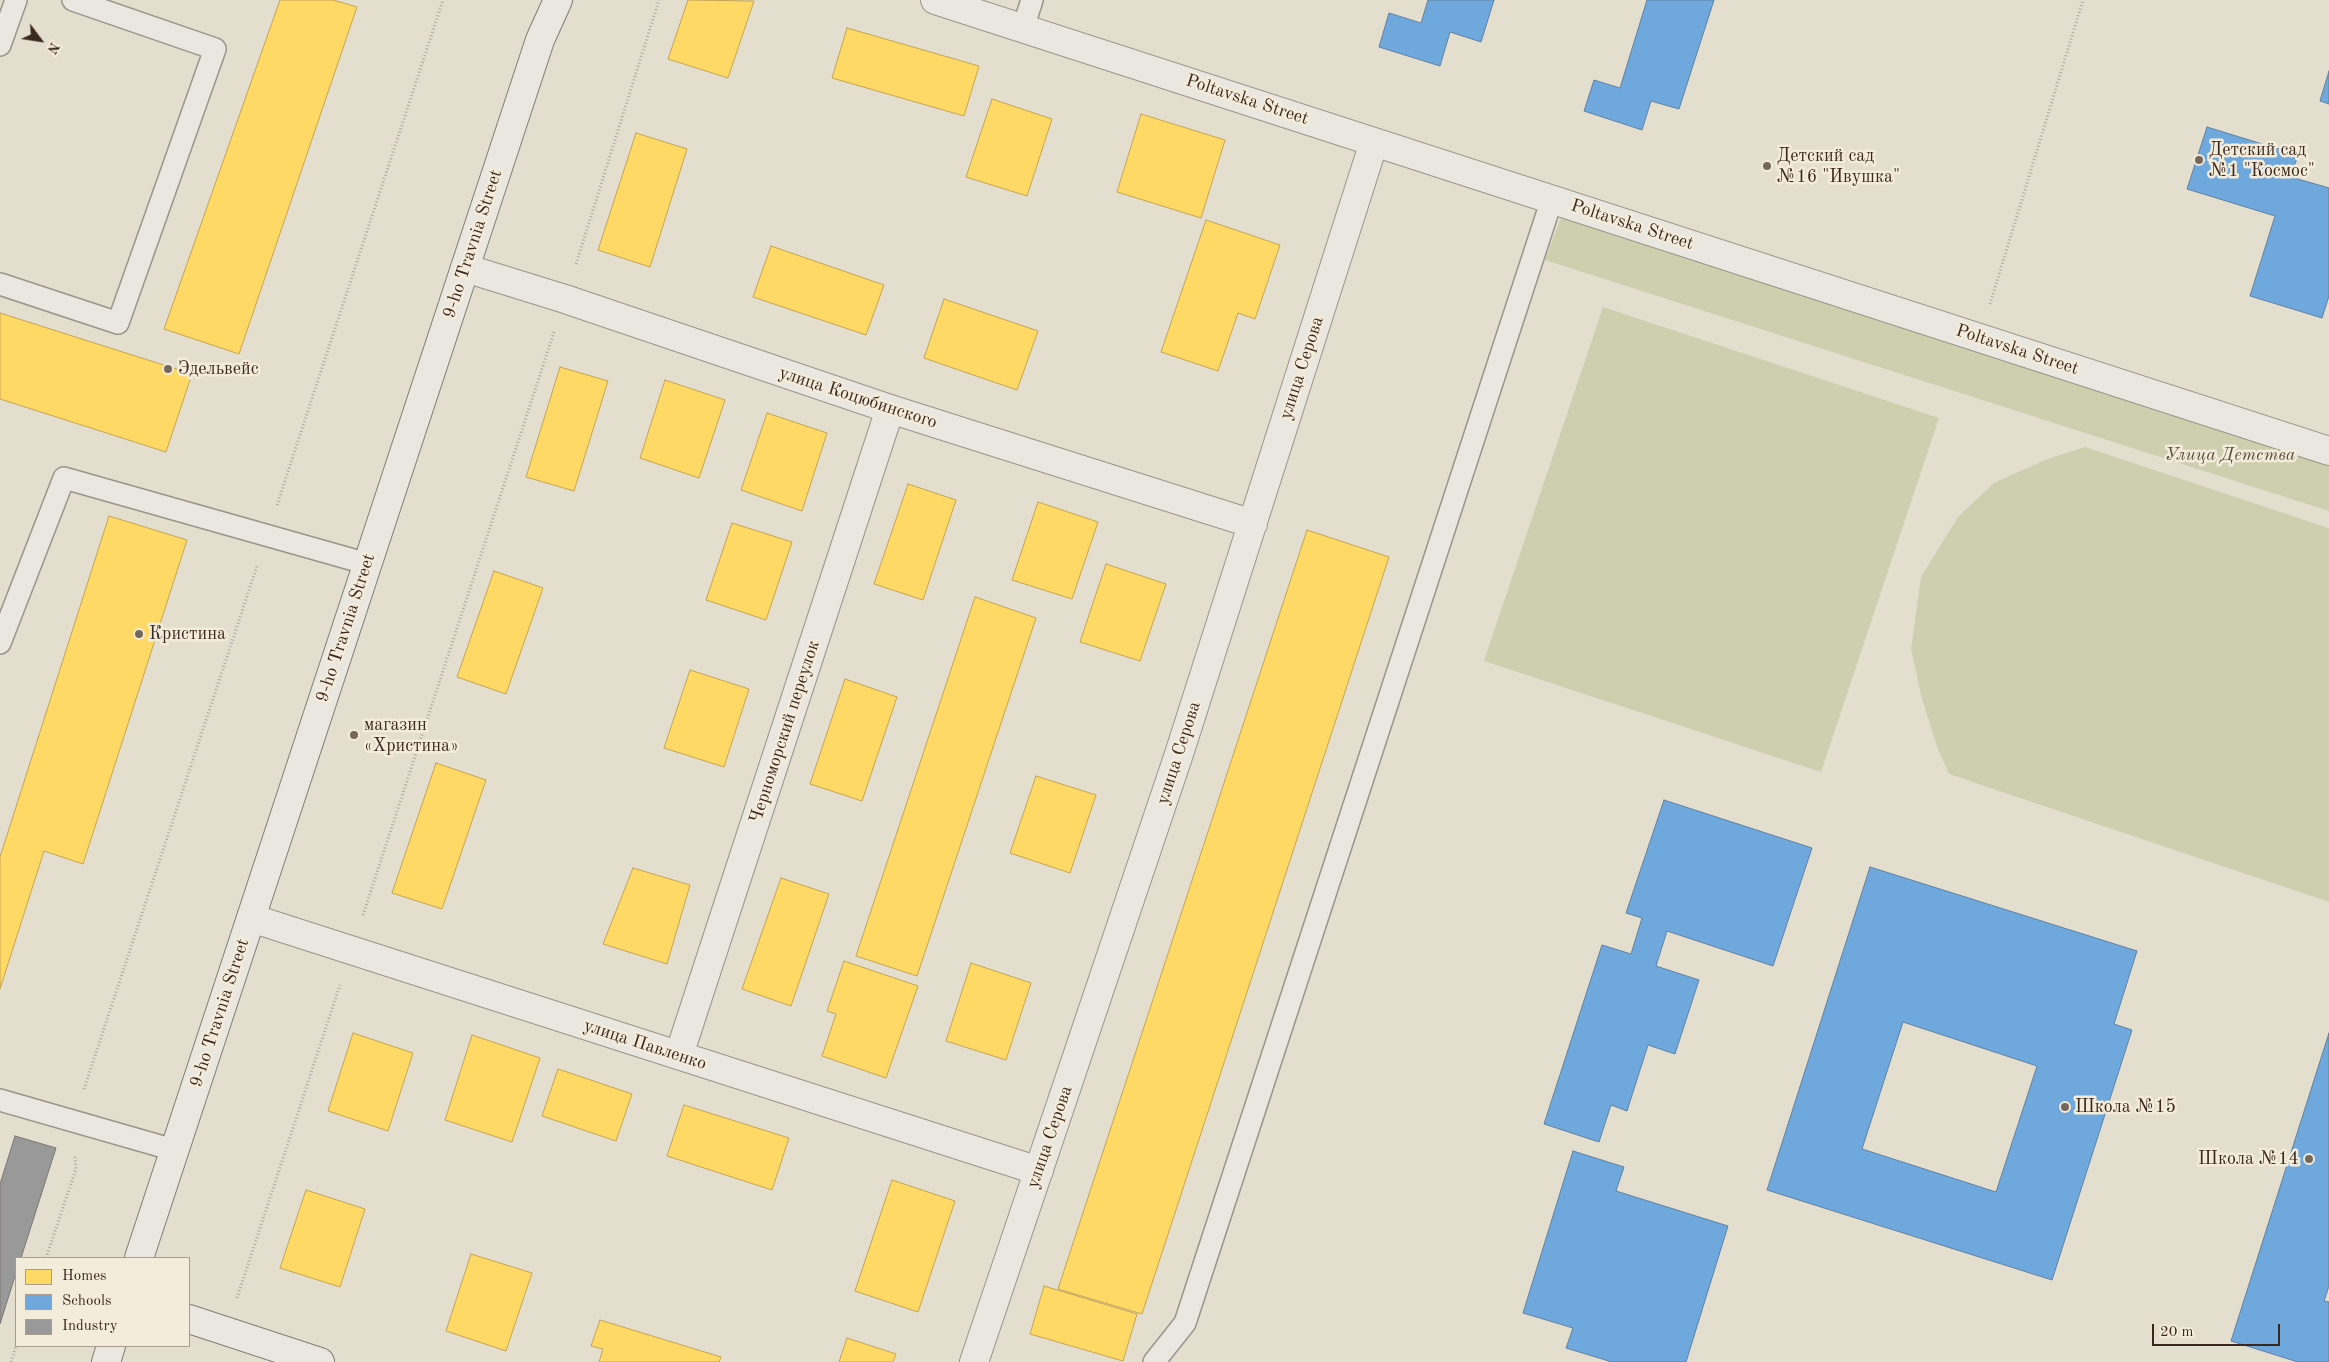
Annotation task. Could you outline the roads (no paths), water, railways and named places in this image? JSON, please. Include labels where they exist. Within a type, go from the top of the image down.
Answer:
[{"type":"street","name":"9-ho Travnia Street","points":[[139,1257],[540,40],[558,0]]},
{"type":"street","name":"Poltavska Street","points":[[935,0],[2329,451]]},
{"type":"street","name":"улица Серова","points":[[974,1362],[1180,754],[1374,142]]},
{"type":"street","name":"улица Коцюбинского","points":[[465,268],[565,299],[890,409],[1252,524]]},
{"type":"street","name":"Черноморский переулок","points":[[679,1055],[890,409]]},
{"type":"street","name":"улица Павленко","points":[[251,918],[1039,1171]]},
{"type":"street","points":[[190,1319],[320,1362]]},
{"type":"street","points":[[106,1362],[111,1347]]},
{"type":"lane","points":[[0,45],[16,0]]},
{"type":"lane","points":[[0,284],[118,323],[215,49],[73,0]]},
{"type":"lane","points":[[1022,28],[1032,0]]},
{"type":"lane","points":[[1154,1362],[1185,1323],[1552,199]]},
{"type":"lane","points":[[0,643],[4,619],[64,478],[368,564]]},
{"type":"lane","points":[[0,1100],[174,1150]]},
{"type":"place","name":"Детский сад №1 \"Космос\"","points":[[2199,160]]},
{"type":"place","name":"Детский сад №16 \"Ивушка\"","points":[[1767,166]]},
{"type":"place","name":"Эдельвейс","points":[[168,369]]},
{"type":"place","name":"Кристина","points":[[139,634]]},
{"type":"place","name":"магазин «Христина»","points":[[354,735]]},
{"type":"place","name":"Школа №15","points":[[2065,1107]]},
{"type":"place","name":"Школа №14","points":[[2309,1159]]},
{"type":"park label","name":"Улица Детства","points":[[2230,455]]}]
